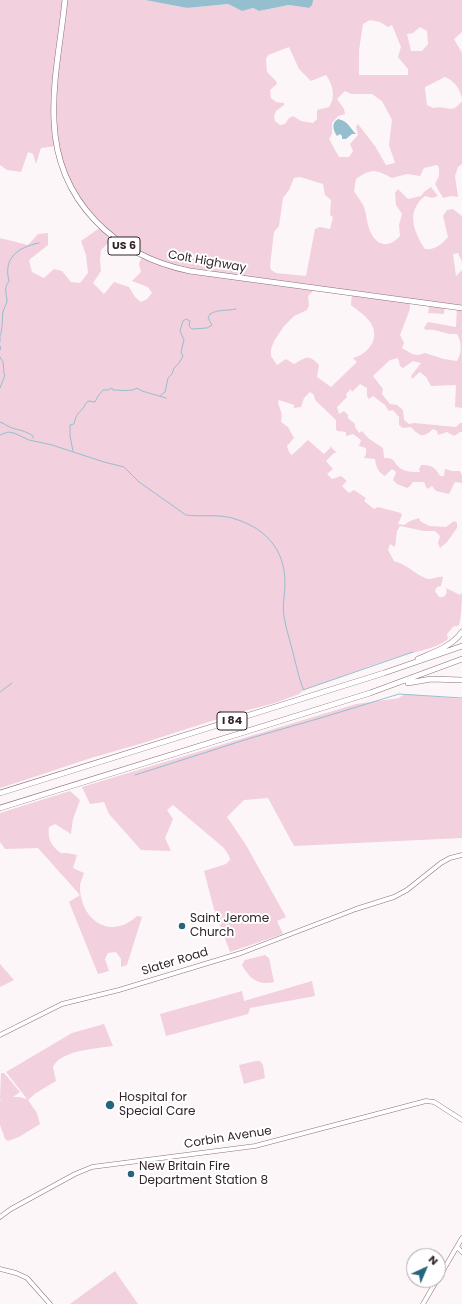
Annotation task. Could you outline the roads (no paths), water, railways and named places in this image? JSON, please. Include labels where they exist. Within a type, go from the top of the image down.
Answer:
[{"type":"highway","name":"Colt Highway","points":[[65,0],[54,96],[54,122],[57,146],[65,174],[79,201],[113,238],[142,256],[182,270],[462,308]]},
{"type":"highway","points":[[395,670],[446,646],[455,640],[462,632]]},
{"type":"highway","name":"I 84","points":[[0,794],[395,670],[462,646]]},
{"type":"highway","name":"I 84","points":[[0,808],[389,686],[462,659]]},
{"type":"highway","points":[[389,686],[427,679],[462,680]]},
{"type":"main road","name":"Slater Road","points":[[0,1035],[62,1004],[119,990],[241,953],[356,909],[394,897],[407,890],[441,863],[450,858],[462,855]]},
{"type":"main road","name":"Corbin Avenue","points":[[0,1217],[8,1211],[75,1174],[92,1167],[254,1146],[426,1101],[434,1102],[462,1120]]},
{"type":"main road","points":[[446,1267],[458,1248],[462,1238]]},
{"type":"main road","points":[[458,1248],[462,1252]]},
{"type":"main road","points":[[0,1269],[16,1273],[27,1278],[50,1304]]},
{"type":"main road","points":[[422,1304],[433,1288]]},
{"type":"water","points":[[145,0],[313,1],[309,8],[289,5],[259,11],[253,8],[242,11],[228,4],[187,8]]},
{"type":"water","points":[[338,119],[347,123],[356,134],[352,134],[346,139],[342,139],[340,134],[337,136],[333,127],[334,122]]},
{"type":"waterway","points":[[0,336],[3,311],[7,302],[6,289],[9,281],[8,266],[10,260],[25,247],[39,243]]},
{"type":"waterway","points":[[160,396],[165,392],[168,378],[183,356],[181,352],[184,340],[180,331],[183,321],[186,319],[190,321],[189,326],[192,329],[207,328],[212,325],[208,318],[213,312],[236,309]]},
{"type":"waterway","points":[[0,337],[0,342]]},
{"type":"waterway","points":[[0,346],[0,350]]},
{"type":"waterway","points":[[0,357],[3,362],[5,375],[0,388]]},
{"type":"waterway","points":[[73,451],[70,436],[70,425],[74,424],[76,416],[86,403],[88,401],[95,402],[103,390],[112,388],[113,390],[129,390],[137,388],[142,391],[166,398]]},
{"type":"waterway","points":[[0,422],[28,433],[33,436],[33,438]]},
{"type":"waterway","points":[[0,435],[8,432],[14,433],[29,440],[52,445],[124,467],[139,482],[186,515],[221,516],[232,518],[254,527],[263,533],[277,549],[281,559],[285,583],[283,612],[304,690]]},
{"type":"waterway","points":[[303,690],[413,652]]},
{"type":"waterway","points":[[0,692],[12,683]]},
{"type":"waterway","points":[[135,775],[251,738],[399,694],[462,698]]},
{"type":"place","name":"Saint Jerome Church","points":[[182,926]]},
{"type":"place","name":"Hospital for Special Care","points":[[110,1105]]},
{"type":"place","name":"New Britain Fire Department Station 8","points":[[131,1174]]}]
